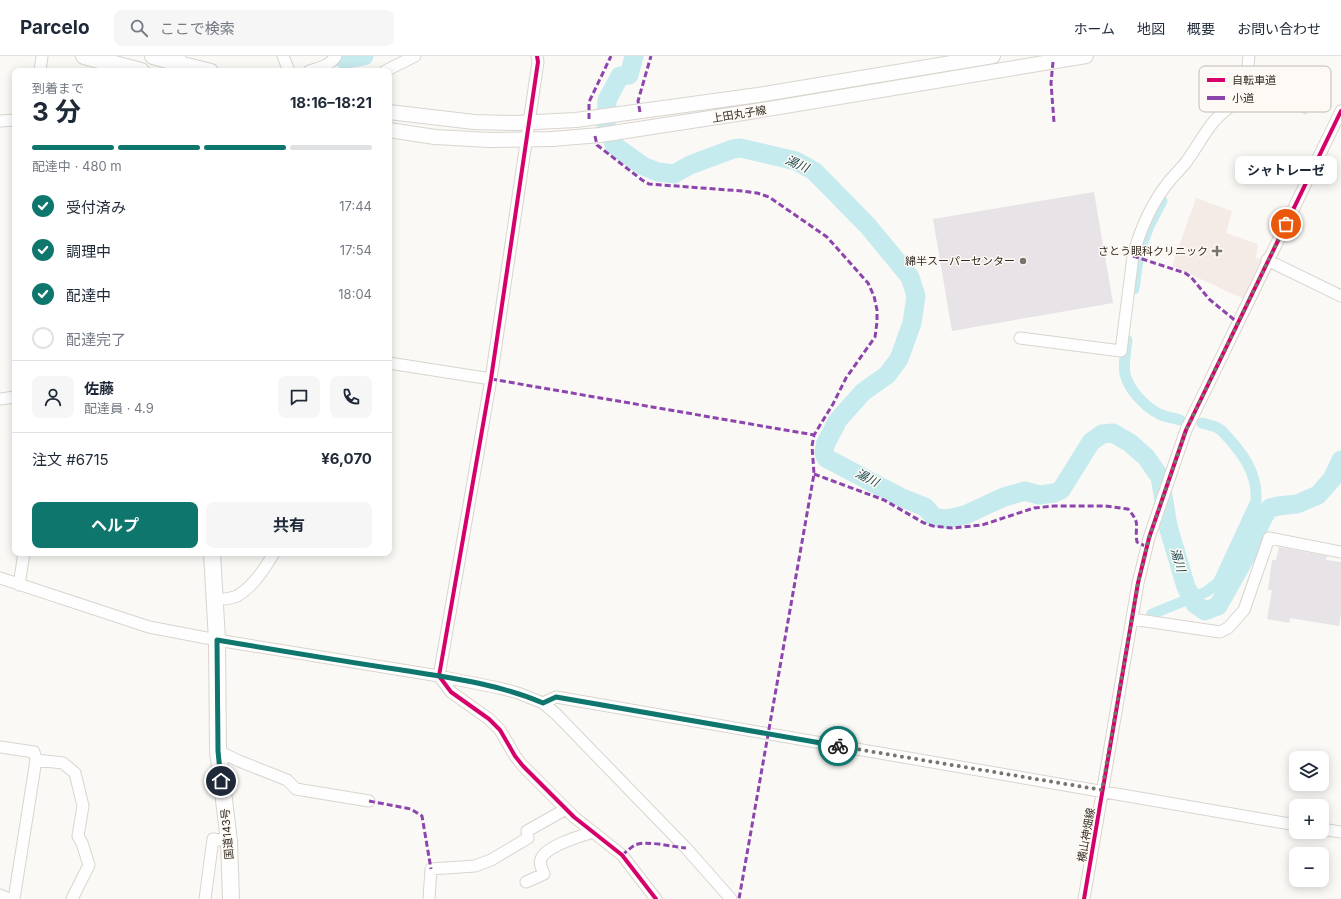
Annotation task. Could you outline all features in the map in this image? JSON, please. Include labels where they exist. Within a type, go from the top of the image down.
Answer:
[{"type":"highway","points":[[84,56],[130,68]]},
{"type":"highway","points":[[153,56],[179,63]]},
{"type":"highway","name":"国道143号","points":[[212,556],[217,640],[218,751],[229,841],[231,899]]},
{"type":"main road","name":"上田丸子線","points":[[392,112],[474,122],[564,121],[633,113],[758,95],[993,56]]},
{"type":"main road","name":"上田丸子線","points":[[392,131],[459,139],[490,140],[527,140],[600,135],[638,130],[1053,59],[1086,56]]},
{"type":"main road","points":[[179,63],[199,68]]},
{"type":"street","points":[[40,68],[42,56]]},
{"type":"street","points":[[283,56],[288,68]]},
{"type":"street","points":[[391,68],[414,56]]},
{"type":"street","points":[[537,56],[538,62],[527,140],[491,379],[439,676],[452,692],[489,719],[500,730],[515,756],[523,766],[566,809],[622,855],[656,899]]},
{"type":"street","points":[[1248,66],[1249,56]]},
{"type":"street","points":[[318,68],[330,64]]},
{"type":"street","points":[[1341,111],[1268,260],[1341,296]]},
{"type":"street","points":[[1020,338],[1121,351],[1133,256],[1142,229],[1151,209],[1168,183],[1185,164],[1216,120],[1225,112]]},
{"type":"street","points":[[0,121],[12,120]]},
{"type":"street","name":"横山神畑線","points":[[1084,899],[1138,583],[1149,538],[1186,430],[1268,260]]},
{"type":"street","points":[[392,363],[491,379]]},
{"type":"street","points":[[0,399],[12,397]]},
{"type":"street","points":[[1132,619],[1220,632],[1228,628],[1244,610],[1269,538],[1341,552]]},
{"type":"street","points":[[19,585],[24,556]]},
{"type":"street","points":[[215,600],[236,596],[251,584],[268,564],[272,556]]},
{"type":"street","points":[[0,578],[149,627],[217,640],[439,676],[499,688],[518,693],[543,703],[556,714],[686,848],[731,899]]},
{"type":"street","points":[[543,703],[556,697],[760,733],[1102,790],[1289,824]]},
{"type":"street","points":[[0,747],[34,752],[36,760],[14,899]]},
{"type":"street","points":[[218,751],[238,761],[287,780],[296,789],[369,801]]},
{"type":"street","points":[[36,760],[62,763],[74,773],[84,806],[78,836],[82,843],[89,865],[72,899]]},
{"type":"street","points":[[429,899],[431,869],[475,866],[491,860],[528,838],[527,831],[566,809]]},
{"type":"street","points":[[1329,830],[1341,832]]},
{"type":"street","points":[[526,882],[544,874],[541,859],[546,853],[557,845],[593,832]]},
{"type":"street","points":[[206,899],[213,839],[229,841]]},
{"type":"street","points":[[0,895],[9,899]]},
{"type":"shaded area","name":"さとう眼科クリニック","points":[[1196,198],[1232,211],[1226,233],[1258,244],[1256,258],[1262,260],[1244,299],[1172,266]]},
{"type":"building","points":[[1300,112],[1307,112],[1306,115]]},
{"type":"building","name":"綿半スーパーセンター","points":[[1094,192],[1113,303],[952,331],[933,219]]},
{"type":"building","points":[[1279,547],[1327,556],[1326,560],[1341,562],[1341,614],[1339,626],[1290,618],[1289,623],[1267,619],[1272,590],[1268,590],[1272,560],[1276,560]]},
{"type":"waterway","name":"湯川","points":[[339,56],[344,59],[364,56]]},
{"type":"waterway","name":"湯川","points":[[634,56],[629,75],[620,76],[607,100],[606,126],[615,146],[643,166],[658,172],[674,174],[690,165],[733,149],[741,148],[796,161],[814,171],[868,226],[910,277],[916,296],[912,323],[899,359],[887,375],[863,392],[838,420],[825,445],[824,453],[826,458],[900,497],[925,507],[934,517],[946,519],[965,515],[1004,497],[1025,491],[1039,495],[1054,493],[1061,490],[1091,442],[1102,434],[1113,433],[1130,443],[1146,457],[1160,477],[1168,526],[1186,587],[1195,604],[1205,611],[1218,606],[1245,558],[1264,516],[1270,508],[1297,504],[1318,495],[1332,479],[1341,460]]},
{"type":"waterway","points":[[1134,289],[1139,253],[1149,226],[1162,201]]},
{"type":"waterway","points":[[1127,340],[1124,370],[1130,386],[1138,397],[1153,411],[1164,416],[1180,420]]},
{"type":"waterway","points":[[1152,614],[1206,592],[1218,583],[1256,501],[1254,481],[1251,471],[1242,454],[1222,431],[1216,427],[1202,423]]},
{"type":"marked path","points":[[589,119],[589,102],[611,56]]},
{"type":"marked path","points":[[640,112],[638,101],[651,56]]},
{"type":"marked path","points":[[1053,62],[1051,83],[1054,122]]},
{"type":"marked path","points":[[595,136],[597,145],[649,184],[742,191],[757,193],[769,197],[827,237],[868,283],[874,296],[877,310],[875,337],[846,378],[833,404],[814,435],[812,446],[814,474],[739,899]]},
{"type":"marked path","points":[[1133,256],[1185,273],[1191,277],[1209,299],[1237,322]]},
{"type":"marked path","points":[[491,379],[814,435]]},
{"type":"marked path","points":[[814,474],[884,500],[924,523],[933,526],[952,528],[982,525],[1034,508],[1054,506],[1105,506],[1128,509],[1137,525],[1137,542],[1147,547]]},
{"type":"marked path","points":[[369,801],[411,809],[422,816],[431,869]]},
{"type":"marked path","points":[[622,855],[635,845],[646,843],[686,848]]},
{"type":"cycle path","points":[[537,56],[538,62],[491,379],[439,676],[451,692],[489,719],[500,730],[515,756],[523,766],[574,817],[622,855],[656,899]]},
{"type":"cycle path","points":[[1084,899],[1138,583],[1149,538],[1186,430],[1341,111]]},
{"type":"way so far","points":[[838,746],[1102,790],[1138,583],[1149,538],[1186,430],[1237,322],[1286,224]]},
{"type":"place","name":"シャトレーゼ","points":[[1286,224]]},
{"type":"place","name":"さとう眼科クリニック","points":[[1217,251]]},
{"type":"place","name":"綿半スーパーセンター","points":[[1023,261]]},
{"type":"route","points":[[221,781],[218,751],[217,640],[301,655],[439,676],[499,688],[518,693],[543,703],[556,697],[838,746]]}]
